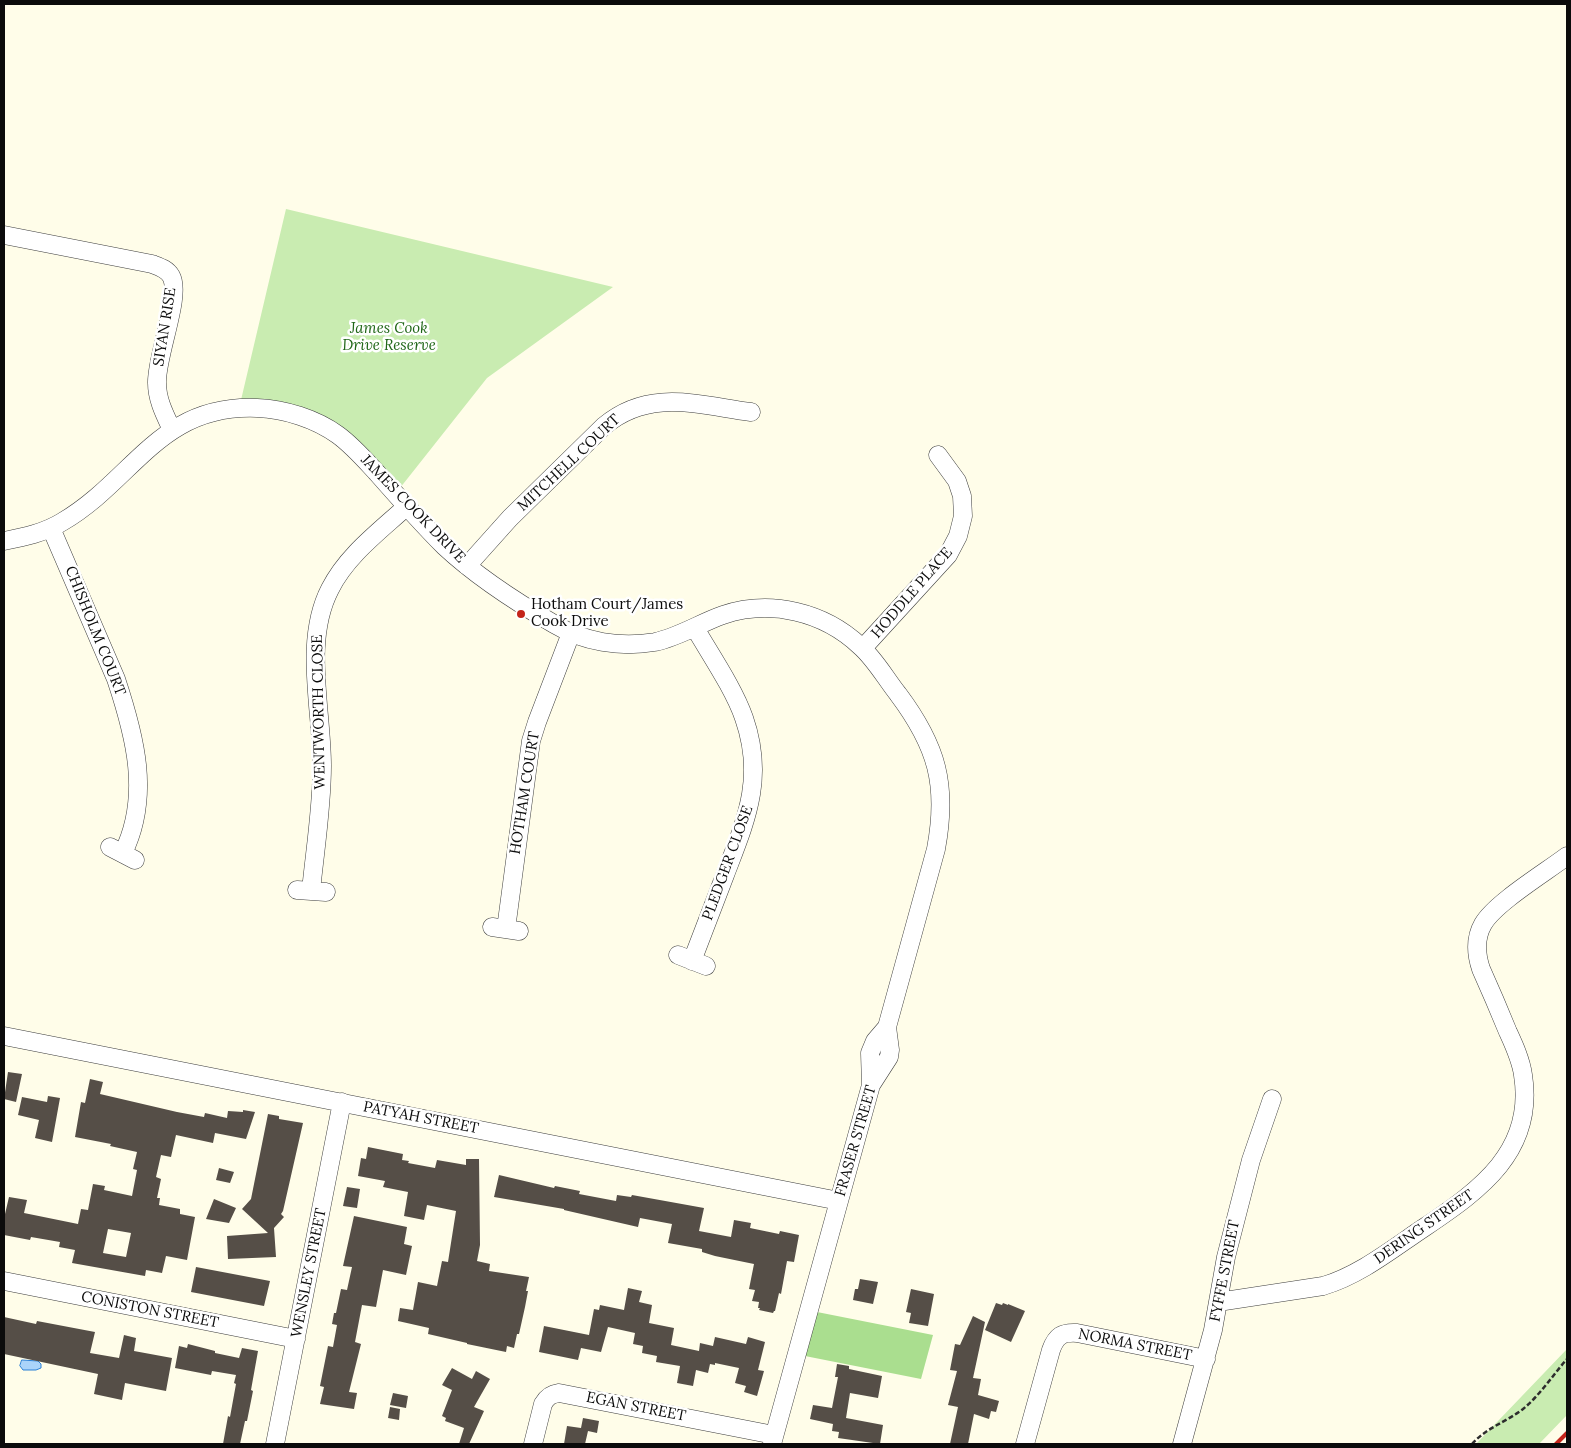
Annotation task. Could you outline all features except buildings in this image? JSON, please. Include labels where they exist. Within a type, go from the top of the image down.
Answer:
[{"type":"street","name":"SIYAN RISE","points":[[4,235],[152,264],[166,270],[171,276],[174,289],[160,354],[157,383],[159,401],[172,430]]},
{"type":"street","name":"MITCHELL COURT","points":[[467,566],[510,518],[604,426],[632,407],[661,401],[751,413]]},
{"type":"street","name":"JAMES COOK DRIVE","points":[[4,541],[51,528],[74,514],[95,498],[153,444],[172,430],[194,418],[216,411],[239,407],[261,408],[290,413],[316,422],[338,434],[359,453],[444,545],[467,566],[534,611],[571,633],[599,642],[638,644],[657,642],[676,636],[718,617],[742,610],[760,608],[787,610],[815,617],[834,626],[863,648],[910,711],[922,729],[931,748],[939,780]]},
{"type":"street","name":"HODDLE PLACE","points":[[863,648],[948,554],[958,536],[963,516],[962,496],[957,481],[938,455]]},
{"type":"street","name":"WENTWORTH CLOSE","points":[[311,891],[322,766],[316,644],[318,624],[330,589],[341,570],[354,555],[407,506]]},
{"type":"street","name":"CHISHOLM COURT","points":[[51,528],[116,679],[124,701],[137,757],[139,773],[138,804],[132,832],[122,853]]},
{"type":"street","name":"PLEDGER CLOSE","points":[[692,961],[748,813],[753,784],[752,752],[743,717],[736,700],[694,628]]},
{"type":"street","name":"HOTHAM COURT","points":[[506,929],[531,741],[571,633]]},
{"type":"street","name":"FRASER STREET","points":[[773,1439],[871,1085],[889,1057],[887,1027],[936,849],[941,813],[939,780]]},
{"type":"street","name":"DERING STREET","points":[[1218,1302],[1338,1282],[1369,1265],[1460,1204],[1489,1178],[1515,1140],[1523,1113],[1524,1087],[1522,1068],[1516,1050],[1479,964],[1478,936],[1483,924],[1496,909],[1567,856]]},
{"type":"street","name":"PATYAH STREET","points":[[4,1036],[839,1202]]},
{"type":"street","name":"FYFFE STREET","points":[[1182,1444],[1214,1330],[1226,1257],[1237,1213],[1251,1160],[1272,1099]]},
{"type":"street","name":"WENSLEY STREET","points":[[275,1444],[342,1102]]},
{"type":"street","name":"CONISTON STREET","points":[[4,1282],[296,1339]]},
{"type":"street","name":"NORMA STREET","points":[[1025,1444],[1051,1350],[1060,1335],[1077,1333],[1206,1359]]},
{"type":"street","name":"EGAN STREET","points":[[533,1444],[546,1398],[552,1394],[559,1393],[773,1439]]},
{"type":"path","points":[[1472,1444],[1488,1429],[1526,1407],[1567,1359]]},
{"type":"green space","name":"James Cook Drive Reserve","points":[[286,209],[613,287],[487,378],[400,488],[365,450],[254,399],[241,400]]},
{"type":"green space","points":[[817,1312],[933,1335],[921,1379],[805,1356]]},
{"type":"green space","points":[[1567,1349],[1567,1415],[1539,1444],[1476,1444]]},
{"type":"water","points":[[22,1360],[38,1361],[41,1364],[41,1368],[23,1370],[20,1366]]},
{"type":"railway","points":[[1556,1444],[1567,1433]]},
{"type":"place","name":"Hotham Court/James Cook Drive","points":[[521,614]]}]
